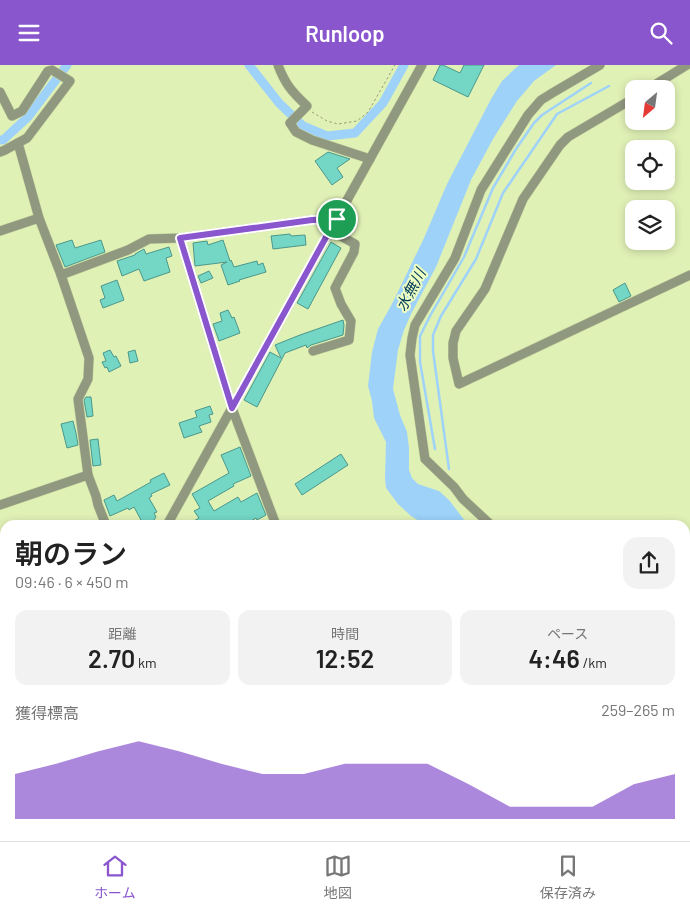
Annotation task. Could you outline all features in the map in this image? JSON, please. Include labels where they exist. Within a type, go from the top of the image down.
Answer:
[{"type":"street","points":[[278,65],[283,78],[303,110],[290,123],[296,132],[312,141],[370,159]]},
{"type":"street","points":[[170,520],[422,65]]},
{"type":"street","points":[[485,520],[462,499],[454,487],[425,459],[410,355],[412,338],[416,325],[455,258],[481,190],[528,115],[548,96],[600,65]]},
{"type":"street","points":[[662,80],[686,65]]},
{"type":"street","points":[[0,92],[12,116],[22,111],[48,71],[52,69],[70,81],[27,138],[0,152]]},
{"type":"street","points":[[625,103],[568,137],[560,145],[523,199],[485,289],[456,331],[453,343],[453,358],[459,384],[690,275]]},
{"type":"street","points":[[18,143],[39,218],[62,275],[89,358],[88,379],[78,399],[88,475],[104,520]]},
{"type":"street","points":[[0,231],[39,218]]},
{"type":"street","points":[[62,275],[128,250],[149,239],[180,238],[312,220],[337,219]]},
{"type":"street","points":[[313,351],[349,339],[352,321],[341,305],[335,288],[354,252],[354,244],[330,230]]},
{"type":"street","points":[[180,238],[232,408],[274,520]]},
{"type":"street","points":[[0,505],[88,475]]},
{"type":"path","points":[[303,110],[333,123],[357,121],[368,112],[396,65]]},
{"type":"water","name":"水無川","points":[[519,65],[556,65],[534,81],[517,101],[493,139],[471,180],[436,267],[404,330],[398,350],[393,389],[407,432],[409,470],[412,478],[418,484],[439,491],[449,500],[464,520],[417,520],[398,504],[386,488],[386,442],[374,418],[368,386],[372,352],[378,329],[424,238],[447,184],[502,81]]},
{"type":"building","points":[[440,65],[460,73],[464,65],[484,65],[468,97],[433,80]]},
{"type":"building","points":[[328,152],[350,159],[337,168],[343,177],[332,185],[315,161]]},
{"type":"building","points":[[290,234],[291,236],[305,235],[306,245],[273,249],[271,236]]},
{"type":"building","points":[[72,240],[75,248],[101,240],[105,252],[65,267],[56,245]]},
{"type":"building","points":[[223,240],[234,267],[257,261],[258,265],[263,263],[266,272],[228,285],[221,265],[227,262],[195,266],[193,243],[207,241],[208,245]]},
{"type":"building","points":[[331,242],[341,248],[308,309],[297,303]]},
{"type":"building","points":[[169,247],[172,256],[166,258],[170,272],[144,281],[139,269],[122,276],[117,261],[135,255],[144,249],[146,254]]},
{"type":"building","points":[[209,271],[213,278],[201,283],[198,276]]},
{"type":"building","points":[[117,280],[124,300],[103,308],[100,300],[105,298],[101,286]]},
{"type":"building","points":[[625,283],[631,296],[619,302],[613,290]]},
{"type":"building","points":[[228,310],[232,318],[234,317],[240,333],[219,341],[213,324],[222,321],[220,313]]},
{"type":"building","points":[[343,320],[343,335],[307,348],[306,345],[285,353],[257,407],[244,400],[270,352],[281,358],[275,345]]},
{"type":"building","points":[[110,350],[114,357],[116,356],[121,366],[109,372],[102,362],[106,361],[103,353]]},
{"type":"building","points":[[135,350],[138,361],[130,363],[128,352]]},
{"type":"building","points":[[86,397],[91,397],[93,416],[87,417],[84,400]]},
{"type":"building","points":[[210,406],[213,414],[209,415],[211,422],[199,426],[202,432],[184,438],[179,423],[197,417],[195,411]]},
{"type":"building","points":[[73,421],[78,445],[67,448],[61,424]]},
{"type":"building","points":[[98,439],[101,465],[93,466],[90,440]]},
{"type":"building","points":[[240,447],[251,476],[233,484],[234,486],[208,501],[214,511],[238,497],[241,502],[257,493],[266,515],[257,520],[256,518],[253,520],[196,520],[199,518],[194,511],[200,508],[192,494],[229,473],[221,455]]},
{"type":"building","points":[[341,454],[348,465],[302,495],[295,484]]},
{"type":"building","points":[[164,473],[170,485],[151,494],[152,496],[149,498],[157,512],[154,513],[156,517],[154,520],[141,520],[134,507],[110,516],[104,500],[114,495],[117,501],[151,482],[150,480]]},
{"type":"waterway","points":[[0,140],[3,140],[28,117],[67,65]]},
{"type":"waterway","points":[[249,65],[279,103],[303,126],[327,136],[355,133],[383,103],[404,65]]},
{"type":"waterway","points":[[435,449],[420,362],[420,336],[464,257],[493,188],[516,149],[542,115],[591,83]]},
{"type":"waterway","points":[[449,469],[433,351],[433,335],[441,316],[476,259],[503,193],[557,114],[609,86]]},
{"type":"route","points":[[337,219],[232,408],[180,238],[312,220],[337,219]]}]
